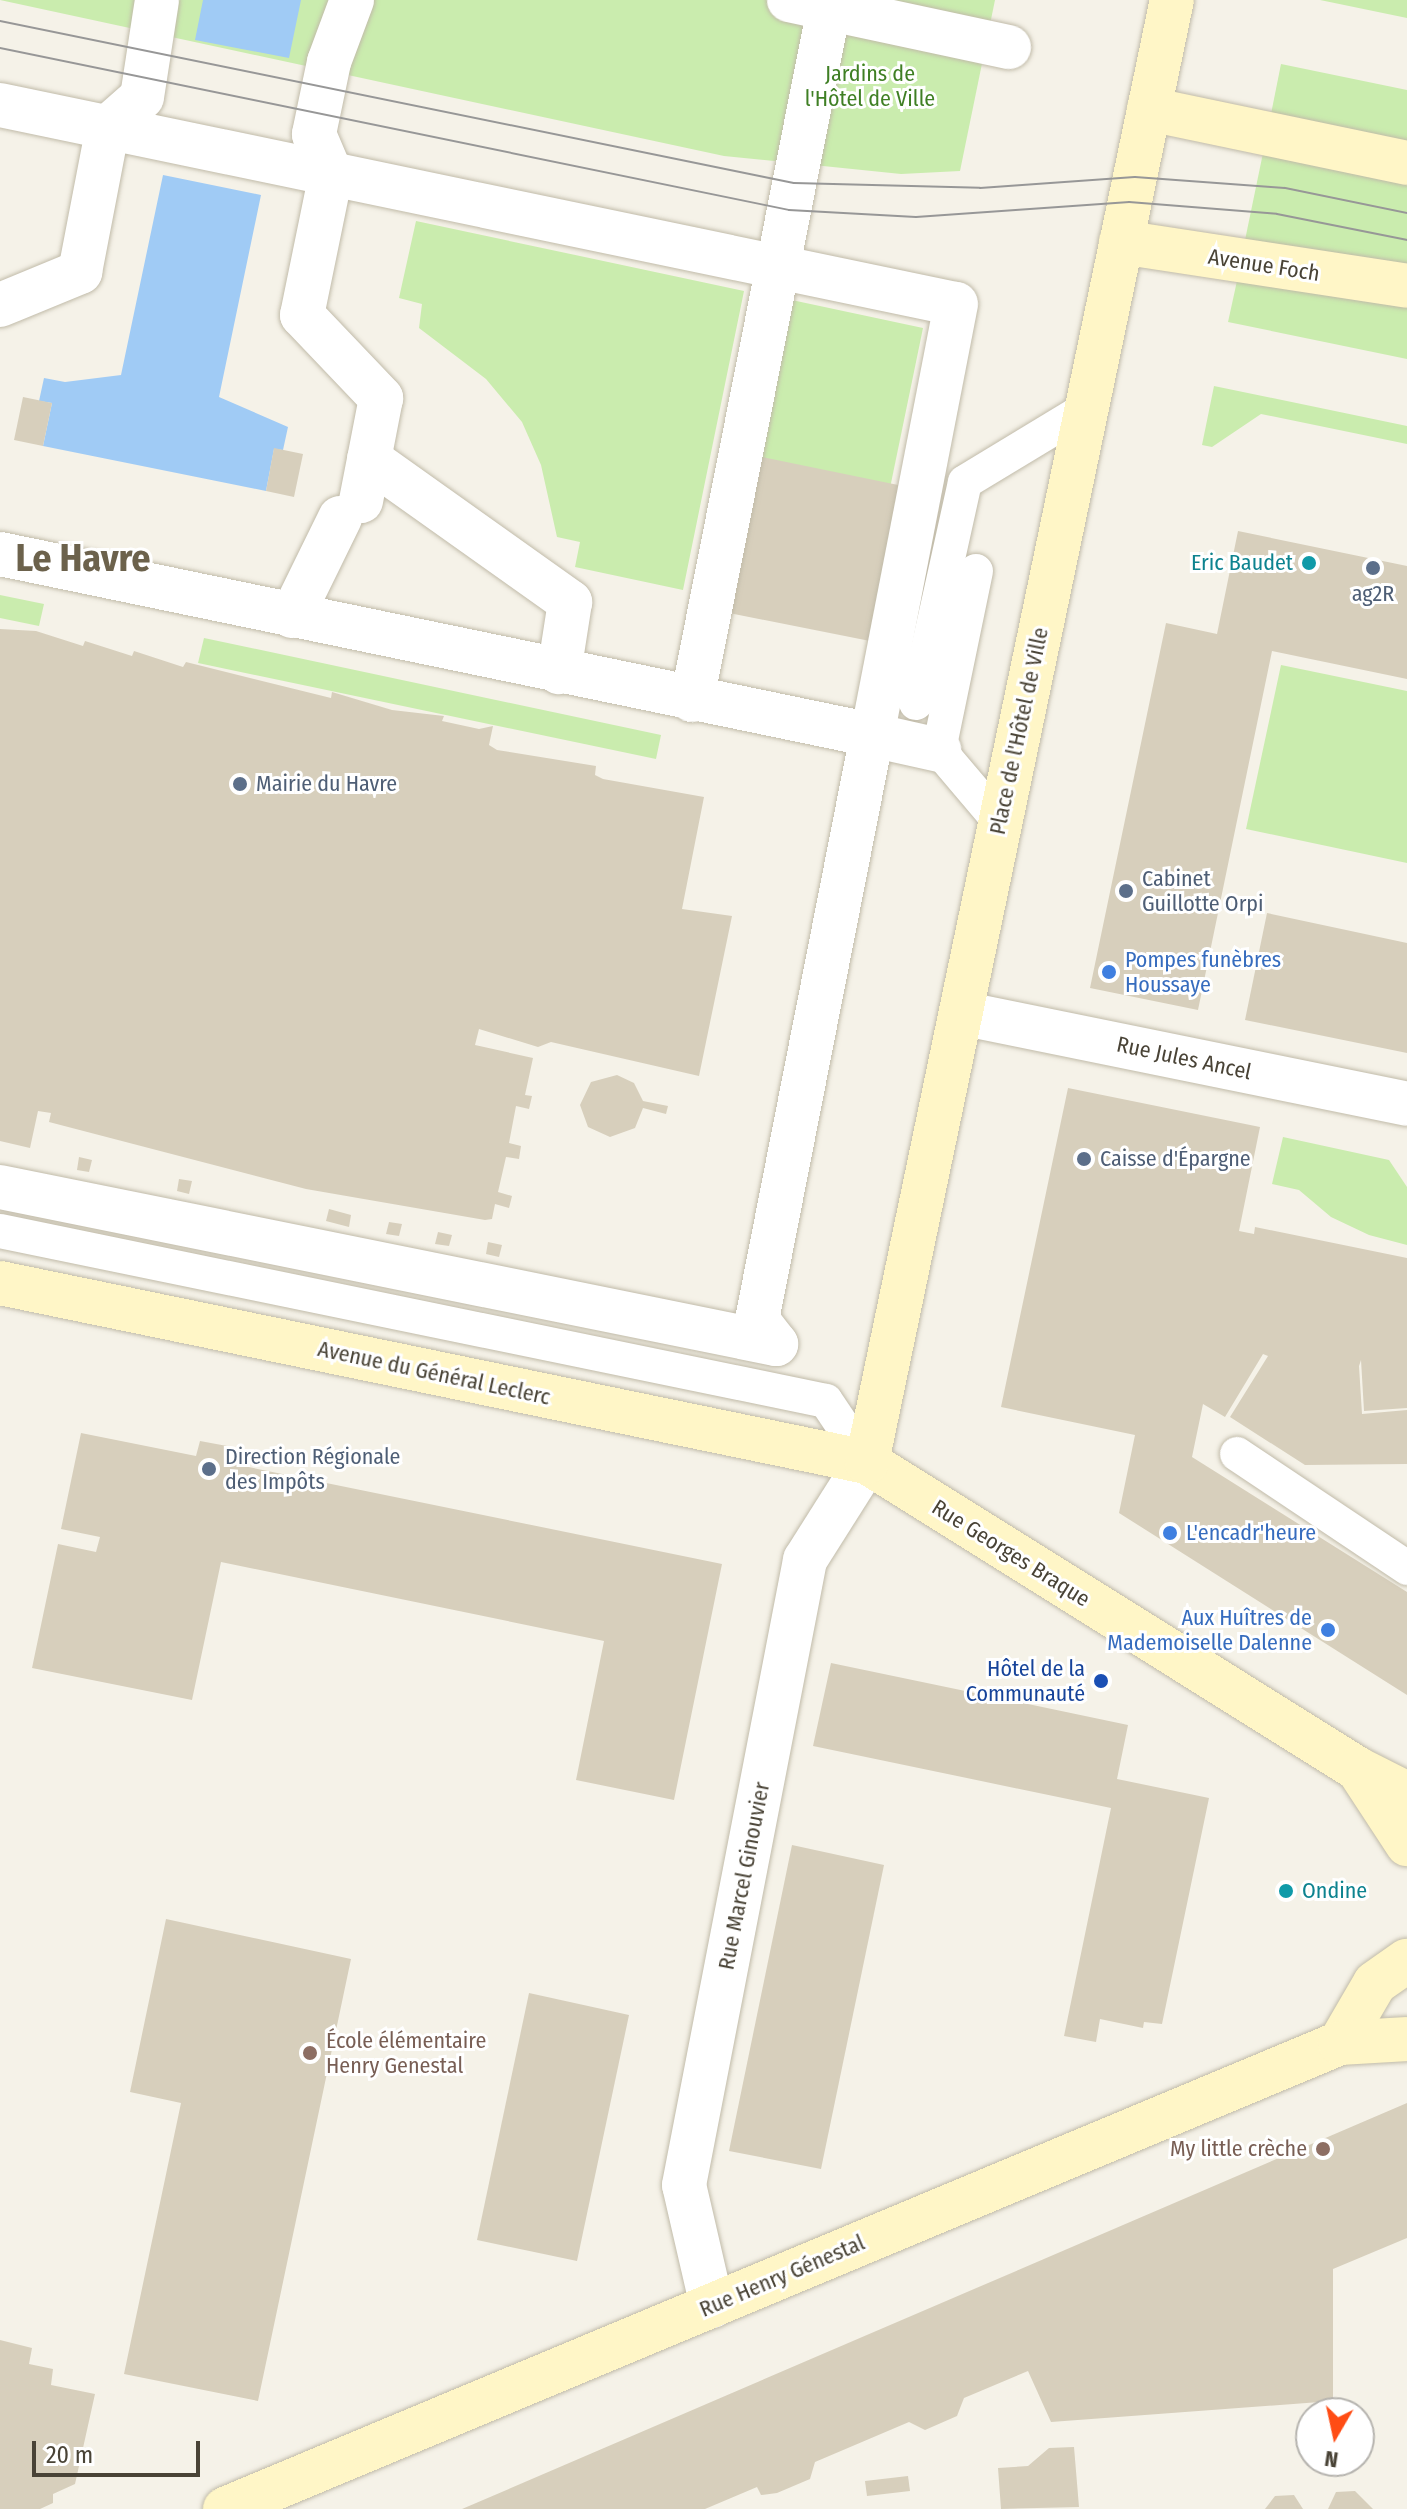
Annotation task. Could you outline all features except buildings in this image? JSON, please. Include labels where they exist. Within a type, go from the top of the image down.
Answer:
[{"type":"street","points":[[0,305],[80,272],[108,127],[142,97],[157,0]]},
{"type":"street","points":[[292,616],[350,510],[369,459],[381,398],[302,315],[331,174],[314,134],[329,62],[352,0]]},
{"type":"street","name":"Place de l'Hôtel de Ville","points":[[867,1462],[1172,0]]},
{"type":"street","points":[[692,700],[775,266],[809,4],[1009,47]]},
{"type":"street","points":[[0,105],[956,304],[757,1320],[776,1344],[0,1187]]},
{"type":"street","points":[[1149,109],[1407,163]]},
{"type":"street","name":"Avenue Foch","points":[[1121,242],[1407,286]]},
{"type":"street","points":[[369,459],[570,602],[559,672]]},
{"type":"street","points":[[0,554],[939,750]]},
{"type":"street","name":"Rue Jules Ancel","points":[[961,1013],[1407,1104]]},
{"type":"street","name":"Avenue du Général Leclerc","points":[[0,1283],[867,1462]]},
{"type":"street","name":"Rue Georges Braque","points":[[867,1462],[1358,1769],[1407,1794]]},
{"type":"street","name":"Rue Marcel Ginouvier","points":[[712,2306],[684,2185],[805,1560],[867,1462]]},
{"type":"street","name":"Rue Georges Braque","points":[[1358,1769],[1407,1844]]},
{"type":"street","points":[[1340,2043],[1375,1983],[1407,1961]]},
{"type":"street","name":"Rue Henry Génestal","points":[[225,2509],[1340,2043],[1407,2039]]},
{"type":"lane","points":[[916,703],[965,482],[1087,408]]},
{"type":"lane","points":[[976,571],[939,750],[1000,822]]},
{"type":"lane","points":[[0,1231],[826,1401],[867,1462]]},
{"type":"lane","points":[[1237,1454],[1407,1568]]},
{"type":"green space","name":"Jardins de l'Hôtel de Ville","points":[[0,0],[995,0],[960,171],[901,174],[724,156]]},
{"type":"green space","points":[[1320,0],[1407,0],[1407,18]]},
{"type":"green space","points":[[1281,64],[1407,90],[1407,148],[1270,119]]},
{"type":"green space","points":[[1263,153],[1407,183],[1407,269],[1244,245]]},
{"type":"green space","points":[[416,221],[744,291],[683,590],[575,567],[580,542],[557,537],[541,465],[522,422],[486,379],[419,328],[422,304],[399,298]]},
{"type":"green space","points":[[1237,281],[1407,303],[1407,359],[1228,322]]},
{"type":"green space","points":[[787,299],[923,328],[863,619],[726,591]]},
{"type":"green space","points":[[1214,386],[1407,426],[1407,444],[1261,414],[1212,447],[1202,445]]},
{"type":"green space","points":[[0,595],[44,604],[39,626],[0,618]]},
{"type":"green space","points":[[204,638],[661,735],[656,759],[198,663]]},
{"type":"green space","points":[[1281,665],[1407,691],[1407,863],[1246,829]]},
{"type":"green space","points":[[1283,1137],[1389,1160],[1407,1187],[1407,1245],[1369,1235],[1331,1217],[1299,1190],[1272,1184]]},
{"type":"water","points":[[203,0],[301,0],[289,58],[195,40]]},
{"type":"water","points":[[163,175],[261,195],[219,397],[288,427],[283,450],[274,449],[266,491],[43,446],[52,403],[39,401],[44,378],[65,382],[121,375]]},
{"type":"tram line","points":[[0,21],[794,183],[980,188],[1135,177],[1285,188],[1407,213]]},
{"type":"tram line","points":[[0,48],[789,210],[916,217],[1129,202],[1277,214],[1407,240]]},
{"type":"place","name":"Eric Baudet","points":[[1309,563]]},
{"type":"place","name":"ag2R","points":[[1373,568]]},
{"type":"place","name":"Mairie du Havre","points":[[240,784]]},
{"type":"place","name":"Cabinet Guillotte Orpi","points":[[1126,891]]},
{"type":"place","name":"Pompes funèbres Houssaye","points":[[1109,972]]},
{"type":"place","name":"Caisse d'Épargne","points":[[1084,1159]]},
{"type":"place","name":"Direction Régionale des Impôts","points":[[209,1469]]},
{"type":"place","name":"L'encadr'heure","points":[[1170,1533]]},
{"type":"place","name":"Aux Huîtres de Mademoiselle Dalenne","points":[[1328,1630]]},
{"type":"place","name":"Hôtel de la Communauté","points":[[1101,1681]]},
{"type":"place","name":"Ondine","points":[[1286,1891]]},
{"type":"place","name":"École élémentaire Henry Genestal","points":[[310,2053]]},
{"type":"place","name":"My little crèche","points":[[1323,2149]]},
{"type":"district","name":"Le Havre","points":[[83,559]]}]
